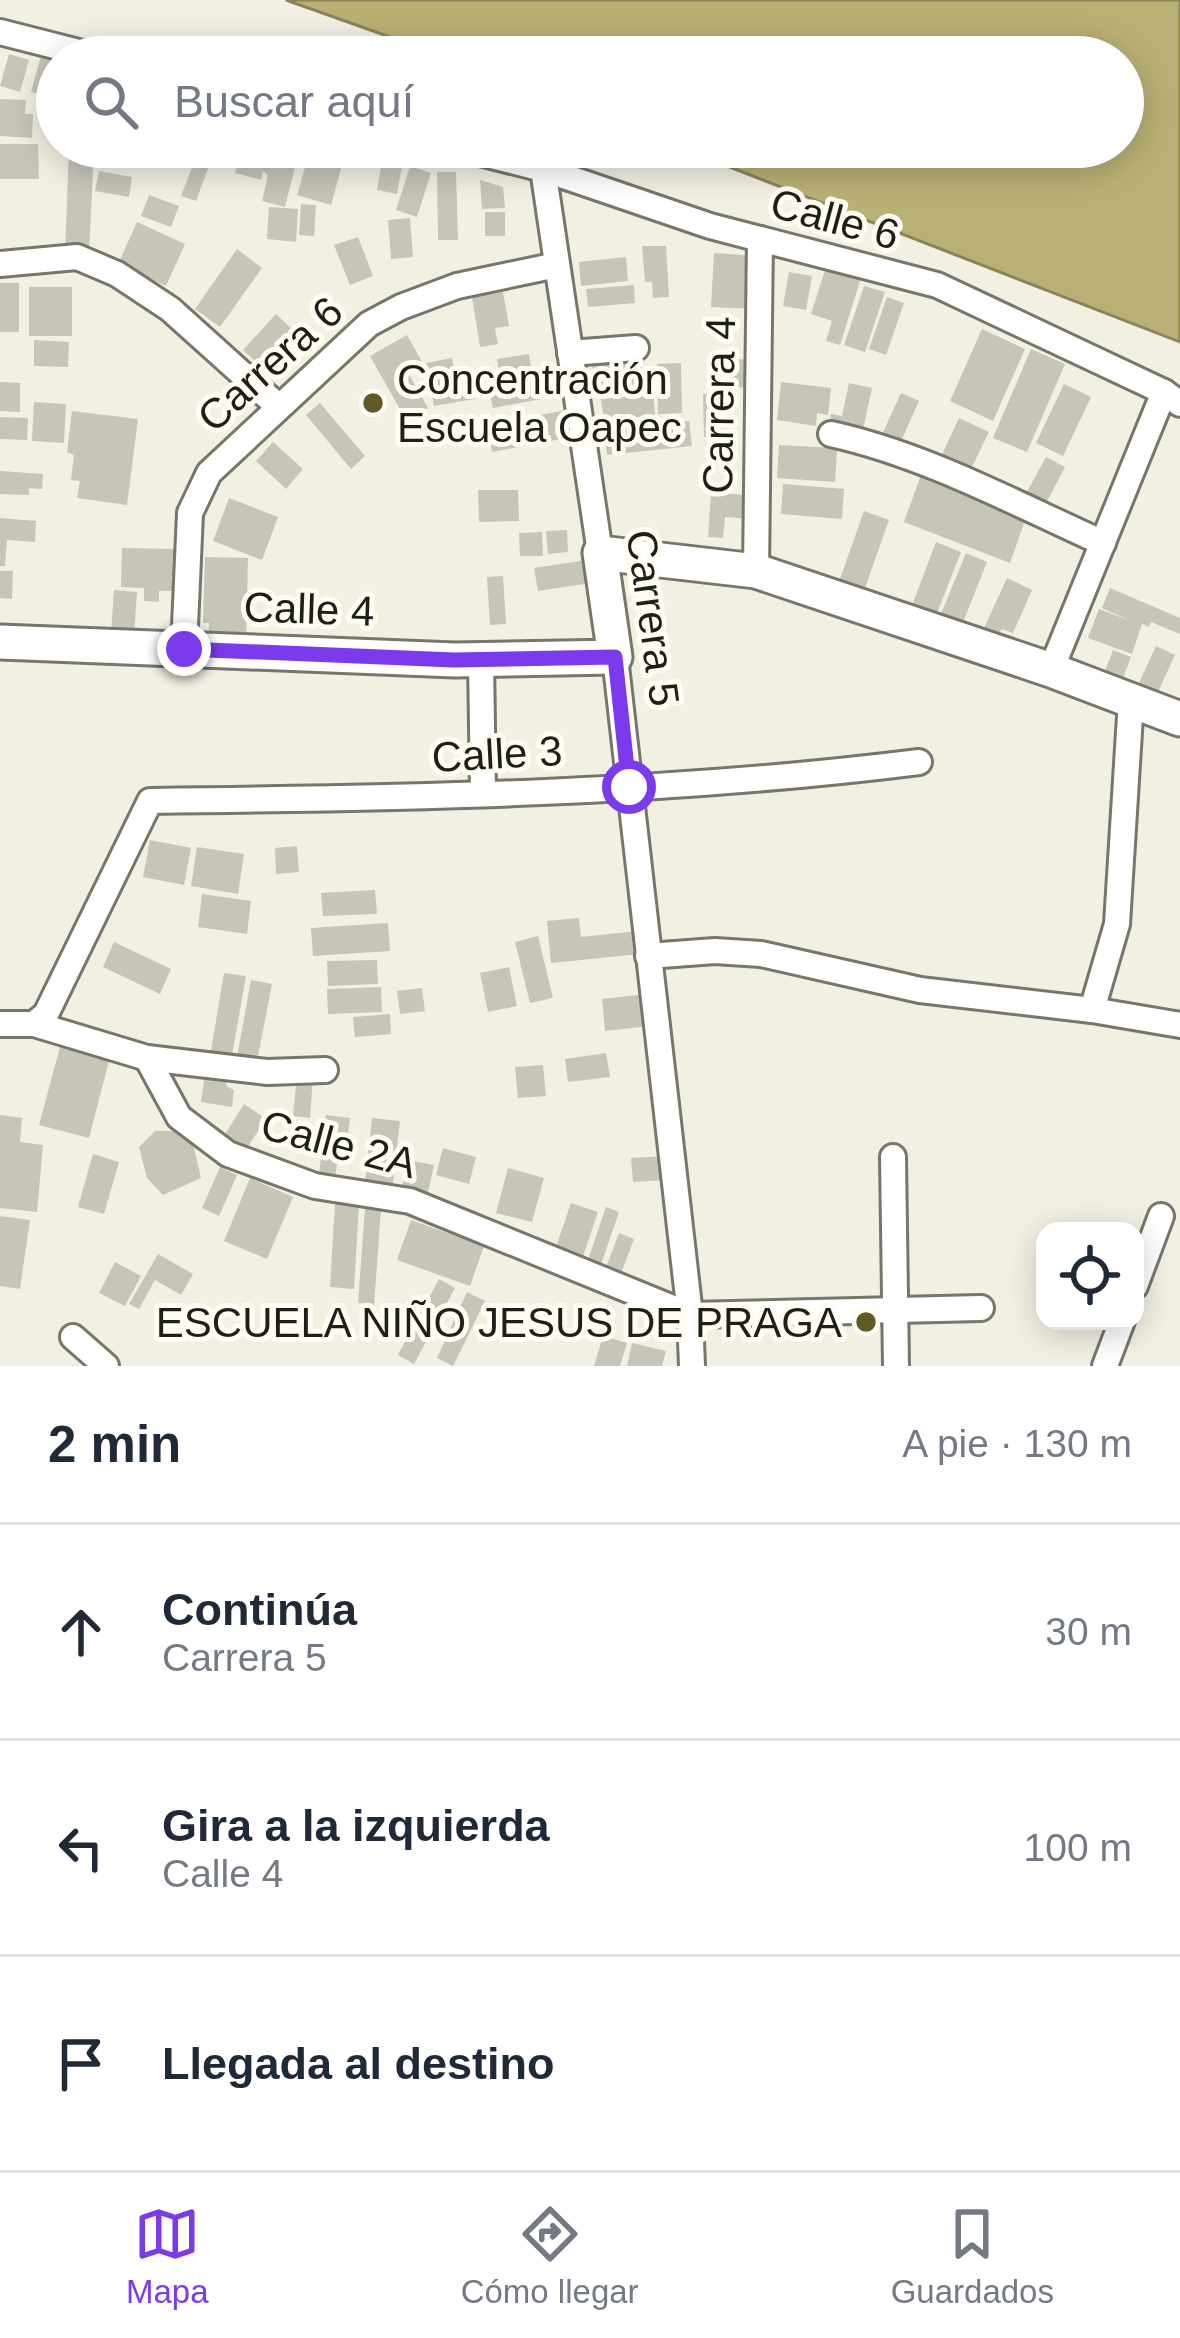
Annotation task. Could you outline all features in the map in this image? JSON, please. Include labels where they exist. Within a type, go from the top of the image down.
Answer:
[{"type":"street","points":[[0,32],[36,41]]},
{"type":"street","name":"Calle 6","points":[[539,168],[710,226],[938,285],[1172,398]]},
{"type":"street","name":"Carrera 5","points":[[543,169],[615,657],[692,1366]]},
{"type":"street","name":"Carrera 4","points":[[757,571],[760,239]]},
{"type":"street","points":[[0,264],[77,256],[117,274],[170,309],[279,407]]},
{"type":"street","name":"Carrera 6","points":[[184,649],[190,513],[209,473],[369,324],[458,286],[557,265]]},
{"type":"street","points":[[570,353],[636,348]]},
{"type":"street","points":[[1051,670],[1102,543],[1172,398]]},
{"type":"street","points":[[831,434],[908,455],[1102,543]]},
{"type":"street","points":[[600,553],[757,571],[1180,718]]},
{"type":"street","name":"Calle 4","points":[[0,641],[481,659],[615,657]]},
{"type":"street","points":[[481,659],[483,794]]},
{"type":"street","points":[[1092,1010],[1118,924],[1132,700]]},
{"type":"street","name":"Calle 3","points":[[34,1024],[46,1014],[150,801],[418,798],[809,776],[919,762]]},
{"type":"street","points":[[647,956],[715,951],[760,954],[920,990],[1180,1025]]},
{"type":"street","points":[[0,1024],[34,1024],[147,1058],[267,1072],[325,1070]]},
{"type":"street","name":"Calle 2A","points":[[147,1058],[179,1117],[228,1154],[315,1186],[410,1201],[690,1315]]},
{"type":"street","points":[[893,1157],[896,1366]]},
{"type":"street","points":[[1144,1262],[1161,1216]]},
{"type":"street","points":[[690,1315],[980,1308]]},
{"type":"street","points":[[1105,1366],[1119,1330]]},
{"type":"street","points":[[73,1366],[73,1336],[106,1366]]},
{"type":"shaded area","points":[[286,0],[1180,0],[1180,342],[732,168],[1144,168],[1144,36],[387,36]]},
{"type":"building","points":[[9,54],[29,60],[20,92],[0,86]]},
{"type":"building","points":[[0,99],[26,100],[25,114],[33,114],[32,138],[0,136]]},
{"type":"building","points":[[0,144],[36,144],[39,179],[0,179]]},
{"type":"building","points":[[68,168],[93,168],[89,253],[65,252]]},
{"type":"building","points":[[192,168],[208,168],[196,201],[181,196]]},
{"type":"building","points":[[236,168],[295,168],[285,207],[262,201],[268,175],[263,171],[261,180],[235,173]]},
{"type":"building","points":[[305,168],[341,168],[331,205],[297,195]]},
{"type":"building","points":[[381,168],[402,168],[397,194],[377,190]]},
{"type":"building","points":[[409,168],[431,173],[417,217],[396,210]]},
{"type":"building","points":[[99,171],[132,177],[129,197],[95,191]]},
{"type":"building","points":[[437,172],[456,172],[458,240],[438,240]]},
{"type":"building","points":[[480,180],[503,187],[505,208],[482,209]]},
{"type":"building","points":[[149,195],[179,206],[171,227],[141,216]]},
{"type":"building","points":[[301,204],[316,205],[314,236],[299,235]]},
{"type":"building","points":[[269,207],[298,209],[296,242],[267,239]]},
{"type":"building","points":[[485,212],[505,212],[505,236],[485,236]]},
{"type":"building","points":[[410,218],[413,257],[391,259],[388,220]]},
{"type":"building","points":[[137,222],[185,244],[166,286],[118,264]]},
{"type":"building","points":[[358,237],[373,276],[350,285],[334,245]]},
{"type":"building","points":[[642,246],[666,246],[669,297],[653,298],[652,282],[645,282]]},
{"type":"building","points":[[237,249],[262,268],[220,327],[195,309]]},
{"type":"building","points":[[714,253],[756,256],[753,309],[711,307]]},
{"type":"building","points":[[626,257],[628,281],[581,286],[579,262]]},
{"type":"building","points":[[826,267],[861,278],[840,345],[826,341],[832,321],[811,314]]},
{"type":"building","points":[[789,272],[812,276],[806,310],[783,306]]},
{"type":"building","points":[[0,283],[19,283],[19,332],[0,332]]},
{"type":"building","points":[[634,285],[635,303],[588,307],[586,289]]},
{"type":"building","points":[[864,286],[885,292],[865,352],[844,345]]},
{"type":"building","points":[[29,287],[72,287],[72,336],[29,336]]},
{"type":"building","points":[[503,292],[509,326],[495,328],[498,344],[480,347],[472,297]]},
{"type":"building","points":[[887,297],[904,303],[886,355],[869,349]]},
{"type":"building","points":[[276,314],[295,332],[262,368],[243,350]]},
{"type":"building","points":[[982,329],[1025,349],[993,421],[950,401]]},
{"type":"building","points":[[407,335],[422,362],[407,371],[428,408],[406,420],[370,356]]},
{"type":"building","points":[[34,340],[69,342],[68,367],[34,366]]},
{"type":"building","points":[[1031,349],[1065,364],[1027,452],[993,438]]},
{"type":"building","points":[[529,354],[532,374],[500,379],[497,359]]},
{"type":"building","points":[[640,357],[644,383],[597,390],[592,365]]},
{"type":"building","points":[[452,358],[456,383],[472,381],[475,399],[434,406],[426,363]]},
{"type":"building","points":[[751,359],[753,387],[726,388],[724,360]]},
{"type":"building","points":[[681,363],[682,413],[658,414],[657,364]]},
{"type":"building","points":[[536,375],[541,399],[493,408],[488,385]]},
{"type":"building","points":[[0,382],[20,383],[20,412],[0,411]]},
{"type":"building","points":[[781,382],[831,388],[828,415],[817,413],[816,426],[777,420]]},
{"type":"building","points":[[849,383],[872,388],[862,434],[829,427],[831,414],[842,416]]},
{"type":"building","points":[[1064,384],[1091,397],[1063,456],[1036,443]]},
{"type":"building","points":[[901,393],[919,401],[898,448],[880,439]]},
{"type":"building","points":[[653,394],[655,415],[604,421],[601,399]]},
{"type":"building","points":[[703,394],[729,394],[730,437],[704,437]]},
{"type":"building","points":[[34,402],[66,404],[64,443],[32,441]]},
{"type":"building","points":[[320,403],[365,456],[351,469],[306,415]]},
{"type":"building","points":[[572,409],[577,436],[492,452],[487,425]]},
{"type":"building","points":[[72,411],[138,419],[127,505],[77,498],[80,481],[71,480],[74,455],[67,452]]},
{"type":"building","points":[[0,417],[28,418],[27,440],[0,439]]},
{"type":"building","points":[[959,418],[989,432],[967,477],[938,463]]},
{"type":"building","points":[[689,421],[692,446],[607,455],[604,429]]},
{"type":"building","points":[[273,442],[303,469],[286,489],[256,461]]},
{"type":"building","points":[[779,445],[837,448],[835,482],[777,478]]},
{"type":"building","points":[[1046,457],[1065,467],[1042,511],[1022,501]]},
{"type":"building","points":[[0,471],[43,474],[42,489],[29,488],[29,495],[0,494]]},
{"type":"building","points":[[921,475],[1027,515],[1010,563],[904,522]]},
{"type":"building","points":[[783,484],[844,489],[842,519],[781,514]]},
{"type":"building","points":[[478,490],[518,490],[519,521],[479,522]]},
{"type":"building","points":[[711,492],[755,496],[754,519],[725,517],[723,538],[708,537]]},
{"type":"building","points":[[229,498],[278,517],[262,560],[213,541]]},
{"type":"building","points":[[864,511],[889,520],[860,602],[835,593]]},
{"type":"building","points":[[0,518],[36,521],[35,542],[7,540],[5,566],[0,566]]},
{"type":"building","points":[[567,530],[568,552],[548,554],[546,531]]},
{"type":"building","points":[[542,532],[543,556],[520,556],[519,533]]},
{"type":"building","points":[[936,542],[961,552],[932,626],[908,616]]},
{"type":"building","points":[[122,548],[178,549],[177,591],[159,591],[159,602],[144,601],[144,588],[121,587]]},
{"type":"building","points":[[966,553],[987,562],[958,635],[936,626]]},
{"type":"building","points":[[205,557],[248,558],[246,647],[208,646],[209,623],[203,623]]},
{"type":"building","points":[[593,559],[597,582],[538,591],[534,568]]},
{"type":"building","points":[[0,571],[13,571],[12,599],[0,598]]},
{"type":"building","points":[[503,576],[506,624],[490,625],[487,577]]},
{"type":"building","points":[[1007,578],[1032,590],[1013,633],[1002,629],[990,643],[979,639]]},
{"type":"building","points":[[1110,588],[1180,618],[1180,634],[1151,622],[1149,627],[1142,624],[1132,654],[1088,638],[1099,609],[1131,621],[1102,608]]},
{"type":"building","points":[[114,590],[137,592],[134,636],[111,634]]},
{"type":"building","points":[[1156,646],[1175,655],[1152,705],[1133,696]]},
{"type":"building","points":[[1113,650],[1131,657],[1118,691],[1100,684]]},
{"type":"building","points":[[150,840],[191,848],[184,885],[143,877]]},
{"type":"building","points":[[297,846],[299,872],[276,874],[275,848]]},
{"type":"building","points":[[197,847],[244,854],[238,894],[191,886]]},
{"type":"building","points":[[375,890],[377,914],[323,916],[321,893]]},
{"type":"building","points":[[202,894],[251,901],[247,934],[198,927]]},
{"type":"building","points":[[579,918],[581,937],[638,931],[640,954],[551,963],[547,921]]},
{"type":"building","points":[[388,923],[390,951],[313,956],[311,928]]},
{"type":"building","points":[[538,936],[553,998],[530,1003],[515,942]]},
{"type":"building","points":[[114,942],[171,969],[160,994],[103,967]]},
{"type":"building","points":[[377,960],[378,984],[328,986],[327,961]]},
{"type":"building","points":[[509,967],[517,1006],[488,1012],[480,973]]},
{"type":"building","points":[[224,973],[246,976],[231,1061],[210,1057]]},
{"type":"building","points":[[251,980],[272,984],[257,1061],[237,1057]]},
{"type":"building","points":[[381,987],[382,1012],[328,1014],[327,989]]},
{"type":"building","points":[[422,988],[425,1011],[400,1014],[397,991]]},
{"type":"building","points":[[646,994],[650,1026],[605,1031],[602,999]]},
{"type":"building","points":[[390,1014],[391,1034],[355,1037],[353,1017]]},
{"type":"building","points":[[60,1047],[109,1061],[89,1138],[39,1125]]},
{"type":"building","points":[[606,1053],[610,1077],[568,1082],[565,1059]]},
{"type":"building","points":[[543,1065],[546,1096],[518,1098],[515,1067]]},
{"type":"building","points":[[206,1068],[228,1072],[226,1086],[234,1090],[232,1107],[201,1102]]},
{"type":"building","points":[[297,1075],[313,1077],[310,1118],[293,1116]]},
{"type":"building","points":[[244,1104],[266,1119],[241,1157],[220,1142]]},
{"type":"building","points":[[0,1115],[22,1118],[20,1142],[43,1145],[37,1212],[0,1208]]},
{"type":"building","points":[[326,1115],[350,1118],[345,1158],[338,1157],[334,1185],[318,1183]]},
{"type":"building","points":[[372,1118],[400,1121],[392,1193],[364,1190]]},
{"type":"building","points":[[155,1131],[190,1131],[201,1178],[163,1195],[147,1178],[139,1147]]},
{"type":"building","points":[[443,1148],[476,1157],[469,1184],[436,1175]]},
{"type":"building","points":[[93,1154],[119,1162],[104,1214],[78,1207]]},
{"type":"building","points":[[665,1156],[667,1180],[633,1182],[631,1158]]},
{"type":"building","points":[[408,1160],[434,1165],[426,1202],[400,1197]]},
{"type":"building","points":[[220,1167],[237,1175],[219,1216],[202,1208]]},
{"type":"building","points":[[508,1168],[544,1178],[532,1222],[496,1213]]},
{"type":"building","points":[[250,1178],[293,1197],[267,1259],[224,1241]]},
{"type":"building","points":[[335,1203],[359,1205],[354,1289],[330,1287]]},
{"type":"building","points":[[571,1203],[598,1212],[581,1262],[554,1253]]},
{"type":"building","points":[[606,1207],[619,1212],[598,1273],[585,1269]]},
{"type":"building","points":[[365,1208],[381,1210],[374,1305],[358,1303]]},
{"type":"building","points":[[0,1216],[30,1220],[20,1289],[0,1286]]},
{"type":"building","points":[[411,1220],[484,1246],[470,1286],[397,1260]]},
{"type":"building","points":[[619,1233],[634,1239],[619,1279],[604,1273]]},
{"type":"building","points":[[158,1254],[193,1274],[181,1295],[155,1280],[139,1309],[129,1304]]},
{"type":"building","points":[[115,1262],[141,1276],[125,1306],[99,1293]]},
{"type":"building","points":[[439,1279],[455,1288],[414,1364],[398,1355]]},
{"type":"building","points":[[467,1292],[485,1301],[453,1366],[437,1358]]},
{"type":"building","points":[[603,1336],[627,1343],[620,1366],[594,1366]]},
{"type":"building","points":[[632,1343],[666,1351],[662,1366],[627,1366]]},
{"type":"place","name":"Concentración Escuela Oapec","points":[[373,403]]},
{"type":"place","name":"ESCUELA NIÑO JESUS DE PRAGA","points":[[866,1322]]},
{"type":"route","points":[[184,649],[454,660],[615,657],[629,787]]}]
